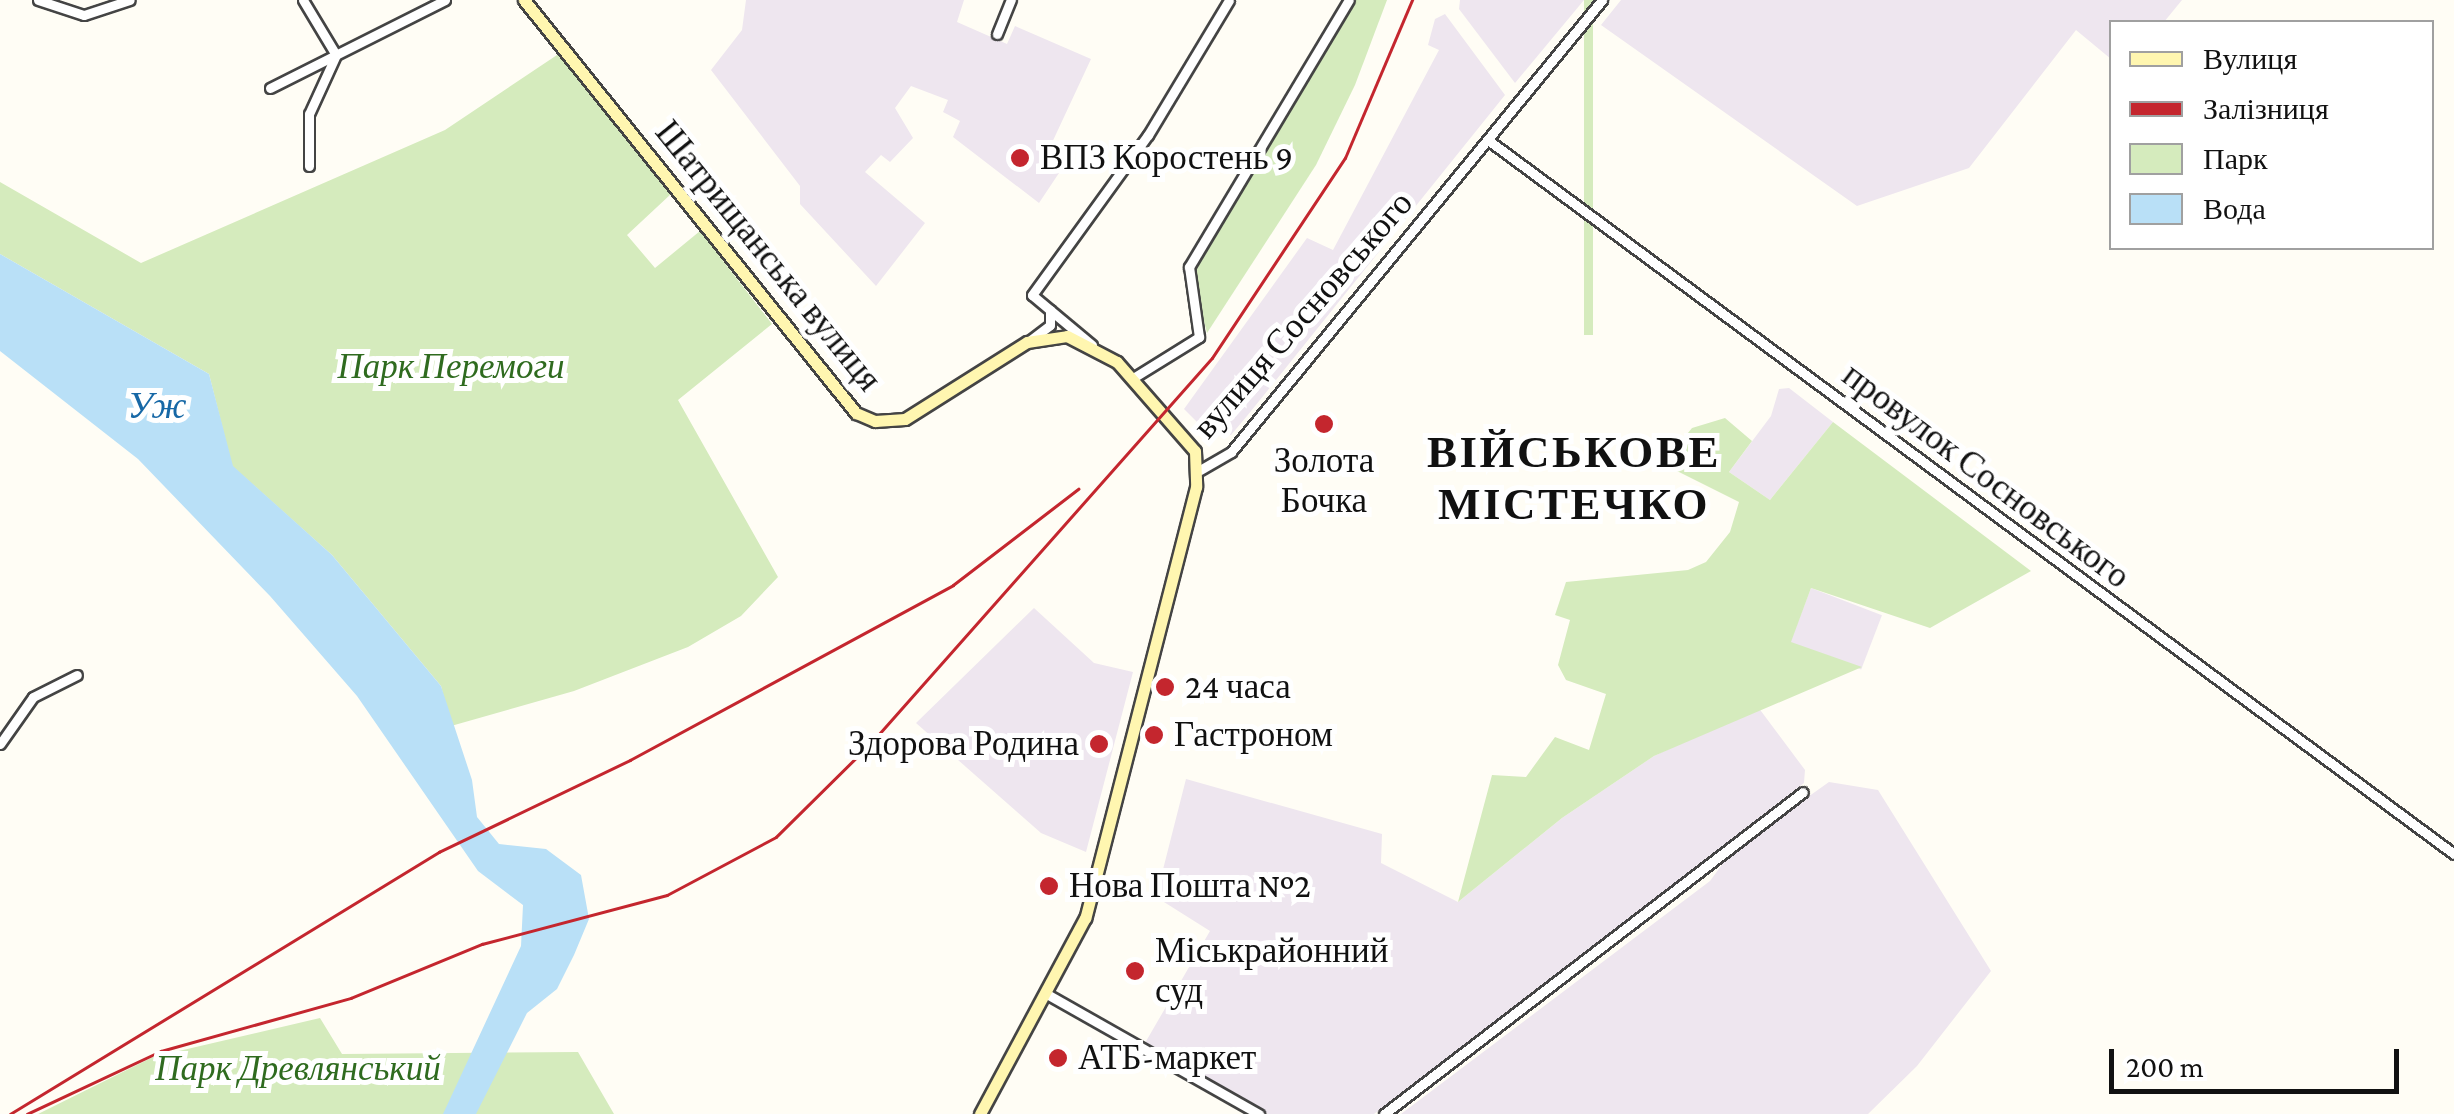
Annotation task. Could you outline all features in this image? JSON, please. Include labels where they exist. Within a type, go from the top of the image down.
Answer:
[{"type":"street","points":[[38,0],[84,16],[130,0]]},
{"type":"street","points":[[303,0],[336,55]]},
{"type":"street","points":[[270,88],[446,0]]},
{"type":"street","name":"Шатрищанська вулиця","points":[[524,0],[856,413],[875,421],[905,419],[1026,342]]},
{"type":"street","points":[[997,34],[1010,0]]},
{"type":"street","points":[[1200,470],[1196,450],[1163,406],[1032,295],[1148,135],[1229,0]]},
{"type":"street","points":[[1133,378],[1199,338],[1189,268],[1349,0]]},
{"type":"street","name":"вулиця Сосновського","points":[[980,1114],[1085,918],[1200,470],[1231,452],[1602,0]]},
{"type":"street","points":[[310,166],[309,114],[336,55]]},
{"type":"street","name":"провулок Сосновського","points":[[1488,140],[2454,854]]},
{"type":"street","points":[[1026,342],[1050,326],[1050,310]]},
{"type":"street","points":[[1026,342],[1058,336],[1092,345]]},
{"type":"street","points":[[0,744],[33,697],[78,675]]},
{"type":"street","points":[[1384,1114],[1803,792]]},
{"type":"street","points":[[1044,993],[1259,1114]]},
{"type":"shaded area","points":[[746,0],[964,0],[957,22],[1007,44],[1015,26],[1091,59],[1050,147],[1059,173],[1039,203],[953,137],[960,121],[943,112],[948,100],[911,86],[895,108],[913,138],[890,162],[881,155],[865,172],[925,223],[876,286],[800,204],[800,186],[711,70],[742,30]]},
{"type":"shaded area","points":[[1460,0],[1584,0],[1515,83],[1459,9]]},
{"type":"shaded area","points":[[1621,0],[2182,0],[2166,20],[2109,20],[2109,57],[2076,30],[1969,168],[1857,206],[1601,25]]},
{"type":"shaded area","points":[[1445,14],[1505,95],[1231,435],[1211,436],[1184,409],[1307,238],[1333,250],[1439,50],[1428,45],[1435,19]]},
{"type":"shaded area","points":[[1789,388],[1833,422],[1770,500],[1729,472],[1771,416],[1779,389]]},
{"type":"shaded area","points":[[1811,588],[1882,615],[1861,669],[1790,642]]},
{"type":"shaded area","points":[[1034,608],[1094,663],[1133,672],[1086,852],[1041,833],[916,723]]},
{"type":"shaded area","points":[[1758,707],[1805,770],[1804,783],[1374,1114],[1268,1114],[1145,1043],[1210,931],[1156,897],[1186,779],[1382,834],[1381,863],[1458,902],[1562,818],[1654,756]]},
{"type":"shaded area","points":[[1829,782],[1878,790],[1991,971],[1917,1066],[1868,1114],[1401,1114],[1710,881],[1732,851]]},
{"type":"green space","points":[[1353,0],[1387,0],[1355,85],[1316,165],[1207,333],[1193,279],[1196,267]]},
{"type":"green space","points":[[1584,0],[1593,0],[1593,335],[1584,335]]},
{"type":"green space","name":"Парк Перемоги","points":[[560,53],[671,194],[627,235],[655,268],[700,231],[772,324],[678,400],[778,577],[741,616],[688,647],[574,691],[451,726],[441,686],[332,555],[232,466],[209,374],[0,254],[0,182],[141,263],[445,130]]},
{"type":"green space","points":[[1725,418],[1752,441],[1729,472],[1770,500],[1833,422],[2031,571],[1930,628],[1811,588],[1791,642],[1862,667],[1654,756],[1562,818],[1458,902],[1492,775],[1526,777],[1555,737],[1589,750],[1606,694],[1566,680],[1558,665],[1570,620],[1555,615],[1566,582],[1688,570],[1706,562],[1730,532],[1739,502],[1663,464],[1692,428]]},
{"type":"green space","name":"Парк Древлянський","points":[[320,1018],[342,1054],[578,1052],[614,1114],[38,1114],[153,1057]]},
{"type":"water","name":"Уж","points":[[0,254],[209,374],[233,466],[332,555],[441,686],[472,780],[477,817],[499,844],[546,849],[581,875],[589,919],[574,955],[557,989],[527,1013],[476,1114],[443,1114],[521,946],[523,905],[478,871],[357,696],[270,596],[138,459],[0,351]]},
{"type":"railway","points":[[27,1114],[161,1051],[351,998],[482,944],[667,895],[776,837],[871,743],[1212,358],[1345,158],[1412,0]]},
{"type":"railway","points":[[10,1114],[439,852],[630,760],[953,585],[1078,489]]},
{"type":"place","name":"ВПЗ Коростень 9","points":[[1020,158]]},
{"type":"place","name":"Золота Бочка","points":[[1324,424]]},
{"type":"place","name":"24 часа","points":[[1165,687]]},
{"type":"place","name":"Гастроном","points":[[1154,735]]},
{"type":"place","name":"Здорова Родина","points":[[1099,744]]},
{"type":"place","name":"Нова Пошта №2","points":[[1049,886]]},
{"type":"place","name":"Міськрайонний суд","points":[[1135,971]]},
{"type":"place","name":"АТБ-маркет","points":[[1058,1058]]},
{"type":"district","name":"ВІЙСЬКОВЕ МІСТЕЧКО","points":[[1574,479]]}]
